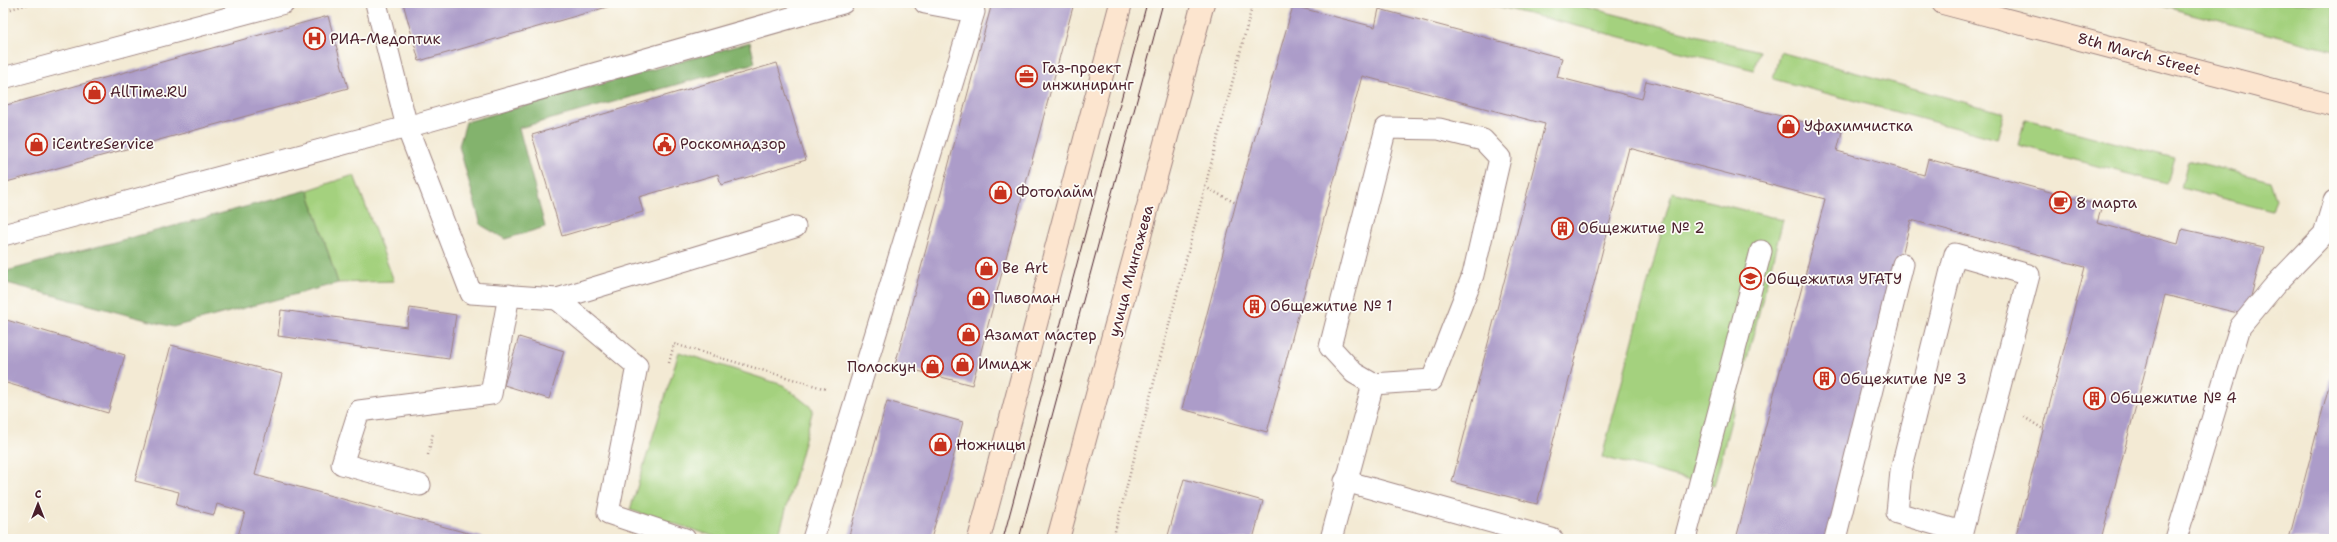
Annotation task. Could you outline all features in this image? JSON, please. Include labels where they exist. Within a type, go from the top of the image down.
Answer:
[{"type":"street","points":[[979,539],[1121,3]]},
{"type":"street","name":"улица Мингажева","points":[[1058,539],[1203,3]]},
{"type":"street","name":"8th March Street","points":[[1943,3],[2334,106]]},
{"type":"lane","points":[[3,78],[284,3]]},
{"type":"lane","points":[[376,3],[407,126],[471,293],[557,299],[795,227]]},
{"type":"lane","points":[[3,235],[407,126],[844,3]]},
{"type":"lane","points":[[813,539],[974,12],[925,3]]},
{"type":"lane","points":[[1386,128],[1439,129],[1483,140],[1500,158],[1473,275],[1432,380],[1373,384],[1354,372],[1330,347],[1386,128]]},
{"type":"lane","points":[[2176,539],[2240,327],[2275,285],[2324,234],[2334,201]]},
{"type":"lane","points":[[1685,539],[1761,251]]},
{"type":"lane","points":[[1955,254],[2029,275],[1961,535],[1897,513],[1902,471],[1955,254]]},
{"type":"lane","points":[[1835,539],[1903,264]]},
{"type":"lane","points":[[420,485],[342,464],[359,411],[491,394],[509,295]]},
{"type":"lane","points":[[557,299],[637,366],[608,513],[684,539]]},
{"type":"lane","points":[[1331,539],[1345,481],[1373,384]]},
{"type":"lane","points":[[1345,481],[1552,539]]},
{"type":"path","points":[[3,11],[33,3]]},
{"type":"path","points":[[1113,539],[1254,3]]},
{"type":"path","points":[[1205,187],[1236,203]]},
{"type":"path","points":[[667,367],[674,344],[856,398]]},
{"type":"path","points":[[420,485],[442,400]]},
{"type":"green space","points":[[1484,3],[1570,3],[1759,51],[1754,70]]},
{"type":"green space","points":[[2150,3],[2334,3],[2334,51]]},
{"type":"green space","points":[[750,42],[755,63],[519,128],[545,227],[505,239],[481,225],[459,146],[466,122]]},
{"type":"green space","points":[[1780,52],[2004,113],[1997,139],[1773,79]]},
{"type":"green space","points":[[2025,119],[2174,158],[2167,184],[2018,145]]},
{"type":"green space","points":[[2188,160],[2270,181],[2276,198],[2272,211],[2181,188]]},
{"type":"green space","points":[[354,175],[394,281],[338,283],[308,190]]},
{"type":"green space","points":[[308,190],[338,283],[173,327],[3,282],[3,272]]},
{"type":"green space","points":[[1672,192],[1783,220],[1714,486],[1602,457]]},
{"type":"green space","points":[[679,352],[783,385],[813,409],[778,539],[723,539],[630,510]]},
{"type":"building","points":[[403,3],[621,3],[419,61]]},
{"type":"building","points":[[992,3],[1074,3],[972,385],[895,365]]},
{"type":"building","points":[[1293,6],[1375,27],[1379,9],[1562,58],[1557,77],[1642,99],[1646,81],[1842,132],[1837,151],[1924,175],[1928,159],[2102,206],[2097,223],[2178,244],[2182,229],[2264,247],[2246,315],[2165,295],[2101,539],[2015,539],[2085,267],[1911,220],[1829,539],[1736,539],[1825,199],[1629,148],[1537,504],[1452,482],[1545,124],[1362,76],[1267,432],[1182,409],[1236,203]]},
{"type":"building","points":[[328,16],[348,88],[3,183],[3,106]]},
{"type":"building","points":[[777,63],[806,160],[721,185],[718,174],[639,197],[643,212],[562,236],[532,135]]},
{"type":"building","points":[[410,308],[456,315],[449,359],[278,336],[281,310],[407,327]]},
{"type":"building","points":[[3,319],[125,355],[108,413],[3,382]]},
{"type":"building","points":[[519,337],[564,351],[549,399],[504,385]]},
{"type":"building","points":[[171,345],[282,374],[255,475],[489,539],[237,539],[245,512],[217,504],[214,515],[176,505],[179,492],[135,481]]},
{"type":"building","points":[[2333,370],[2334,539],[2289,539]]},
{"type":"building","points":[[887,401],[963,422],[931,539],[848,539]]},
{"type":"building","points":[[1184,479],[1263,501],[1253,539],[1167,539]]},
{"type":"tram line","points":[[1003,539],[1147,3]]},
{"type":"tram line","points":[[1019,539],[1163,3]]},
{"type":"place","name":"РИА-Медоптик","points":[[315,39]]},
{"type":"place","name":"Газ-проект инжиниринг","points":[[1026,77]]},
{"type":"place","name":"AllTime.RU","points":[[94,92]]},
{"type":"place","name":"Уфахимчистка","points":[[1789,126]]},
{"type":"place","name":"iCentreService","points":[[36,144]]},
{"type":"place","name":"Роскомнадзор","points":[[665,144]]},
{"type":"place","name":"Фотолайм","points":[[1001,192]]},
{"type":"place","name":"8 марта","points":[[2060,203]]},
{"type":"place","name":"Общежитие № 2","points":[[1563,228]]},
{"type":"place","name":"Be Art","points":[[987,268]]},
{"type":"place","name":"Общежития УГАТУ","points":[[1750,279]]},
{"type":"place","name":"Пивоман","points":[[979,298]]},
{"type":"place","name":"Общежитие № 1","points":[[1255,306]]},
{"type":"place","name":"Азамат мастер","points":[[969,335]]},
{"type":"place","name":"Имидж","points":[[962,364]]},
{"type":"place","name":"Полоскун","points":[[932,367]]},
{"type":"place","name":"Общежитие № 3","points":[[1824,379]]},
{"type":"place","name":"Общежитие № 4","points":[[2095,398]]},
{"type":"place","name":"Ножницы","points":[[940,445]]}]
